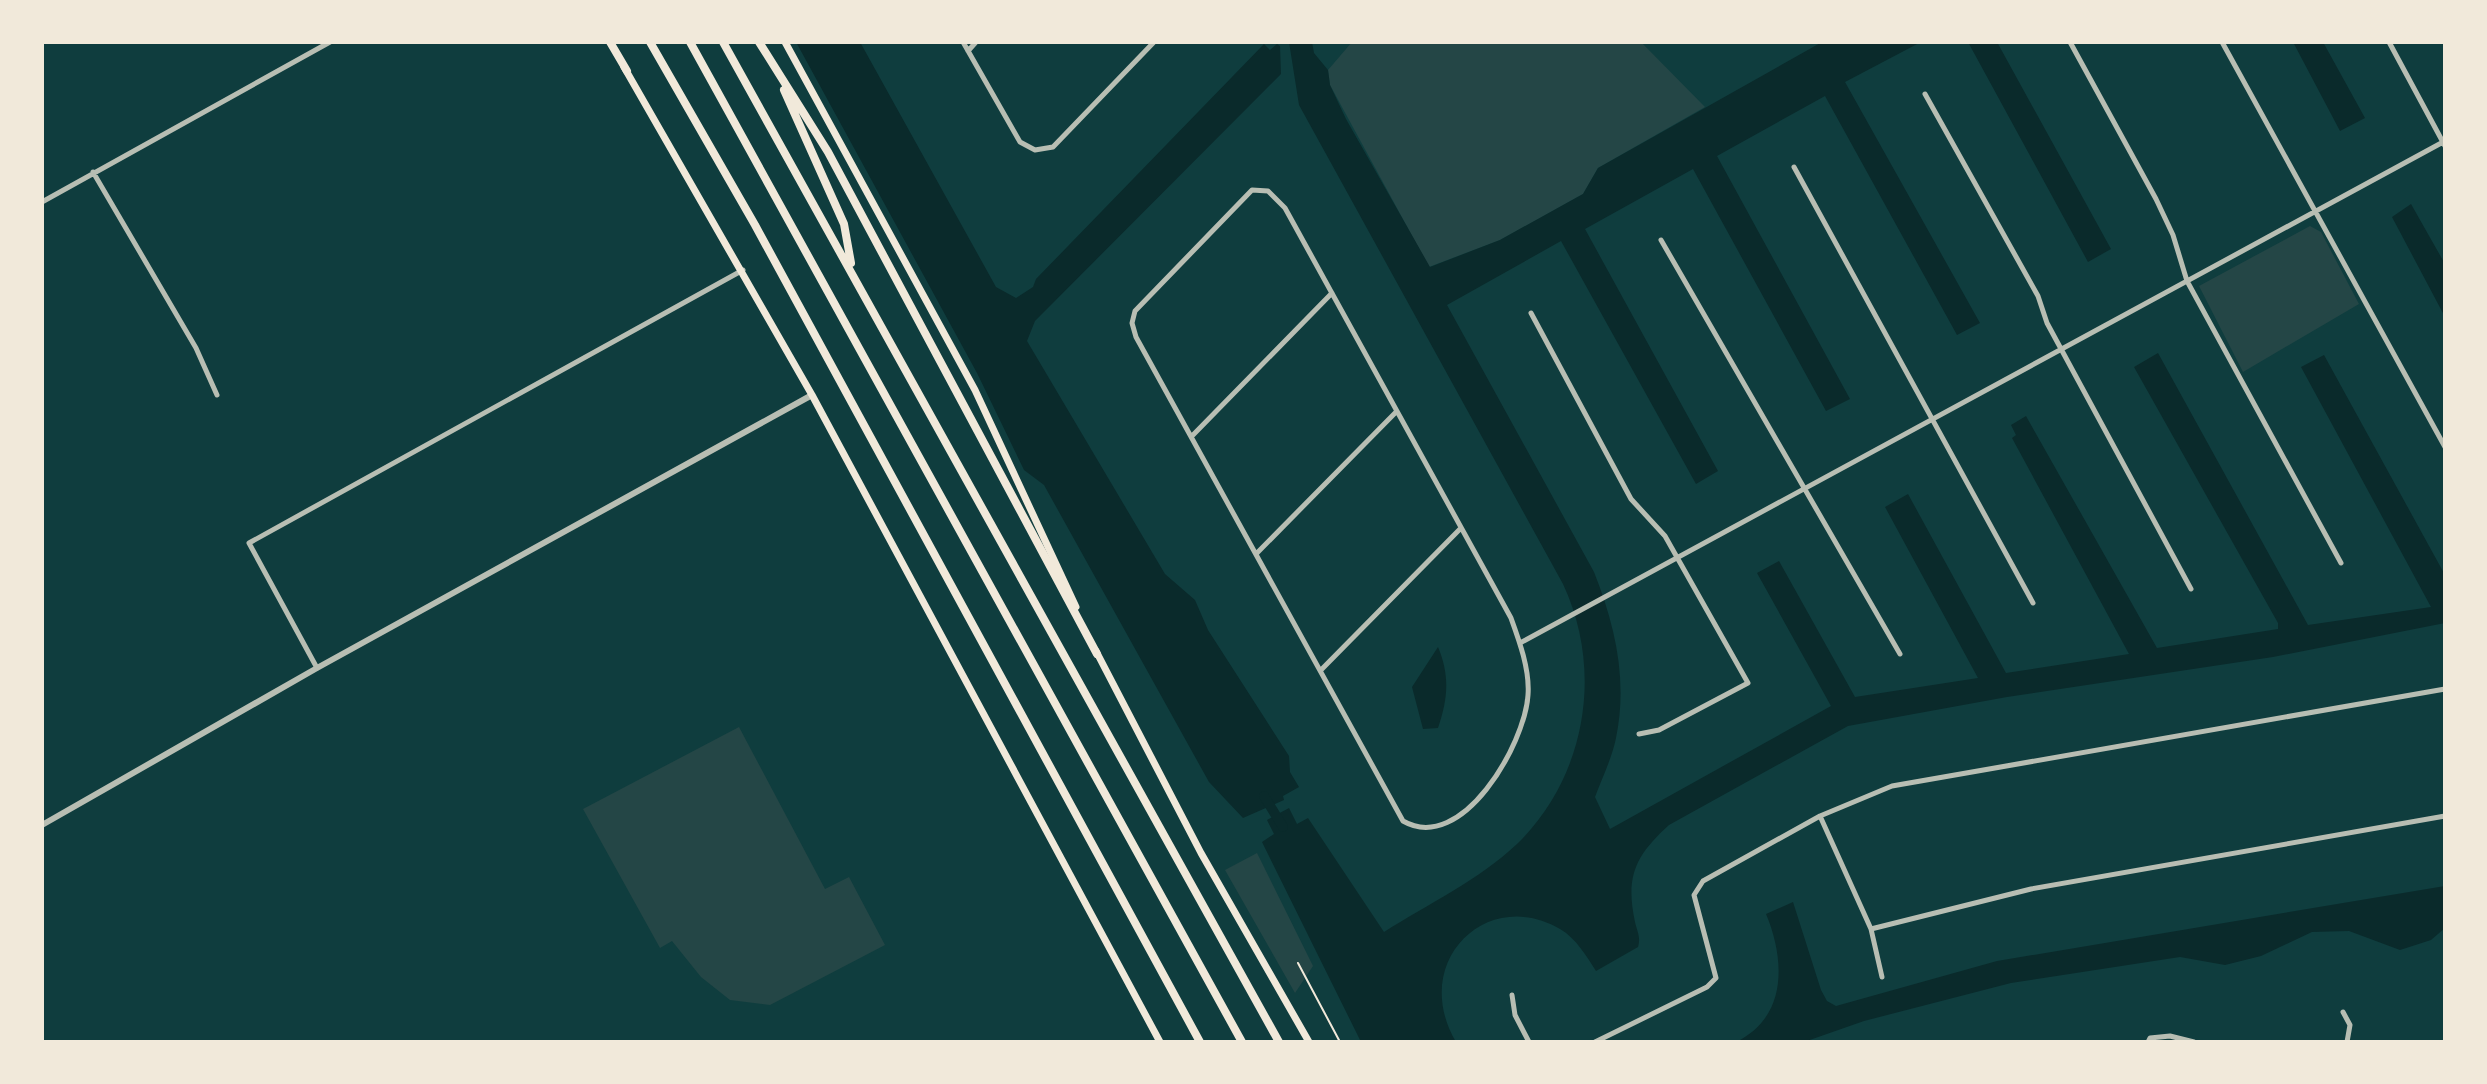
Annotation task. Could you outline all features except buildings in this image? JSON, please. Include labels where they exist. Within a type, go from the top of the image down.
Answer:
[{"type":"highway","points":[[608,42],[627,71]]},
{"type":"highway","points":[[650,42],[777,265],[1200,1042]]},
{"type":"highway","points":[[690,42],[1242,1042]]},
{"type":"highway","points":[[723,42],[1279,1042]]},
{"type":"highway","points":[[761,42],[844,224],[853,271]]},
{"type":"highway","points":[[761,42],[866,220],[1097,654]]},
{"type":"main road","points":[[785,42],[968,378],[1097,654],[1201,853],[1311,1042]]},
{"type":"main road","points":[[627,71],[812,395],[1160,1042]]},
{"type":"street","points":[[42,202],[330,42]]},
{"type":"street","points":[[963,42],[1020,142],[1035,150],[1053,147],[1154,42]]},
{"type":"street","points":[[968,51],[976,42]]},
{"type":"street","points":[[2070,42],[2156,199],[2173,235],[2187,281],[2341,563]]},
{"type":"street","points":[[2222,42],[2445,447]]},
{"type":"street","points":[[1520,643],[1568,620],[2062,351],[2315,209],[2444,143],[2389,42]]},
{"type":"street","points":[[1925,94],[2038,296],[2062,351],[2191,589]]},
{"type":"street","points":[[1794,167],[2033,603]]},
{"type":"street","points":[[93,172],[196,348],[217,395]]},
{"type":"street","points":[[1252,190],[1268,191],[1285,208],[1332,293],[1511,618],[1520,643],[1528,695],[1514,739],[1488,791],[1461,814],[1431,829],[1415,828],[1403,821],[1193,435],[1136,337],[1132,323],[1135,311],[1252,190]]},
{"type":"street","points":[[1661,240],[1900,654]]},
{"type":"street","points":[[317,668],[249,543],[743,270]]},
{"type":"street","points":[[1193,435],[1332,293]]},
{"type":"street","points":[[1531,313],[1631,499],[1665,536],[1748,683],[1659,730],[1639,734]]},
{"type":"street","points":[[42,825],[317,668],[812,395]]},
{"type":"street","points":[[1257,553],[1397,411]]},
{"type":"street","points":[[1321,670],[1461,528]]},
{"type":"street","points":[[1595,1042],[1707,987],[1716,978],[1694,895],[1703,881],[1820,816],[1867,795],[1940,775],[2445,689]]},
{"type":"street","points":[[1820,816],[1871,929],[1882,977]]},
{"type":"street","points":[[1871,929],[2031,889],[2445,816]]},
{"type":"street","points":[[1512,995],[1515,1015],[1529,1042]]},
{"type":"street","points":[[2343,1012],[2350,1025],[2347,1042]]},
{"type":"street","points":[[2149,1040],[2170,1036],[2194,1042]]},
{"type":"path","points":[[1298,963],[1340,1042]]},
{"type":"shaded area","points":[[796,42],[860,42],[996,287],[1016,298],[1033,287],[1036,279],[1264,44],[1270,50],[1277,44],[1280,46],[1281,74],[1035,321],[1027,341],[1165,574],[1195,600],[1208,630],[1289,756],[1290,772],[1299,787],[1283,796],[1284,800],[1243,818],[1209,782],[1044,485],[1024,470],[977,373]]},
{"type":"shaded area","points":[[1289,42],[1312,42],[1314,53],[1328,70],[1330,85],[1346,119],[1430,267],[1500,240],[1583,194],[1598,168],[1822,42],[1921,42],[1845,82],[1980,323],[1957,335],[1825,96],[1717,156],[1850,399],[1826,411],[1693,169],[1585,229],[1718,471],[1696,484],[1561,241],[1447,305],[1594,572],[1608,612],[1617,653],[1621,695],[1616,738],[1595,797],[1610,829],[1831,706],[1757,573],[1779,561],[1855,697],[1978,678],[1885,507],[1908,494],[2006,673],[2129,654],[2012,438],[2016,435],[2011,425],[2026,416],[2157,648],[2278,629],[2278,623],[2134,367],[2158,353],[2308,625],[2431,607],[2301,367],[2324,355],[2445,575],[2445,623],[2273,657],[2007,697],[1848,726],[1669,825],[1648,846],[1636,868],[1631,892],[1638,947],[1596,971],[1576,943],[1560,929],[1533,918],[1506,917],[1483,925],[1463,939],[1449,960],[1442,985],[1444,1012],[1456,1042],[1361,1042],[1262,842],[1274,834],[1267,820],[1289,808],[1297,824],[1308,818],[1384,932],[1486,869],[1517,844],[1540,817],[1559,787],[1573,755],[1585,687],[1583,652],[1576,617],[1563,584],[1299,105]]},
{"type":"shaded area","points":[[1352,42],[1641,42],[1705,107],[1598,168],[1583,194],[1500,240],[1429,267],[1330,85],[1328,70]]},
{"type":"shaded area","points":[[1968,42],[1997,42],[2111,249],[2088,262]]},
{"type":"shaded area","points":[[2293,42],[2323,42],[2365,118],[2340,131]]},
{"type":"shaded area","points":[[2411,204],[2445,264],[2445,317],[2392,217]]},
{"type":"shaded area","points":[[2310,226],[2321,232],[2359,304],[2243,372],[2199,286]]},
{"type":"shaded area","points":[[1438,647],[1446,677],[1444,707],[1438,728],[1423,729],[1412,687]]},
{"type":"shaded area","points":[[739,727],[825,889],[849,877],[885,945],[770,1005],[730,1000],[701,977],[672,941],[660,948],[583,809]]},
{"type":"shaded area","points":[[1257,853],[1313,966],[1295,993],[1225,870]]},
{"type":"shaded area","points":[[2445,886],[2445,928],[2431,940],[2400,950],[2349,931],[2312,932],[2261,956],[2225,965],[2180,957],[2011,983],[1864,1021],[1804,1042],[1736,1042],[1765,1018],[1778,986],[1777,949],[1766,914],[1793,902],[1821,990],[1827,1001],[1836,1006],[1997,961]]},
{"type":"waterway","points":[[1264,796],[1283,827]]}]
